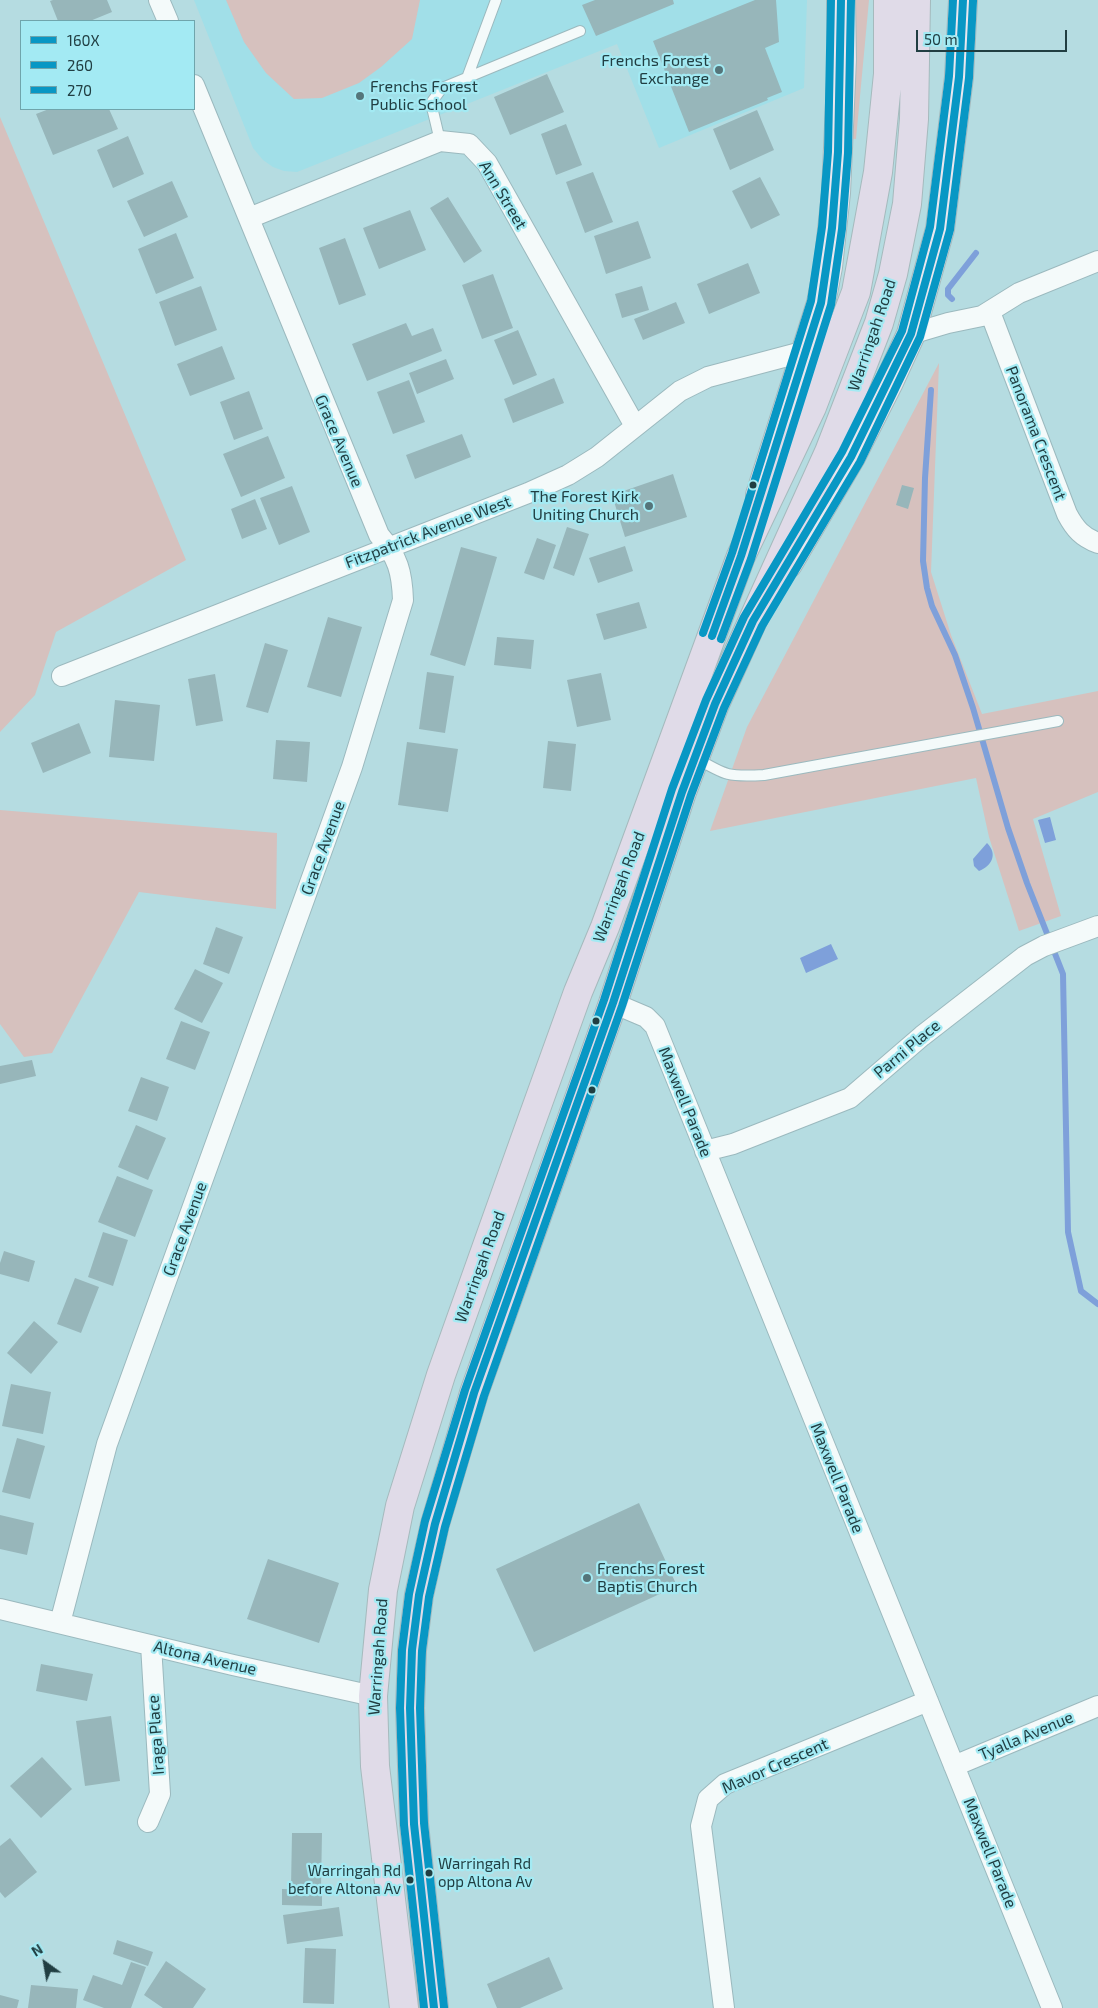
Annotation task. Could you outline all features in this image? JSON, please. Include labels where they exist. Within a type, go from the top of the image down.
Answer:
[{"type":"highway","name":"Warringah Road","points":[[404,2008],[376,1766],[373,1696],[383,1590],[400,1506],[441,1375],[578,992],[605,927],[741,556],[812,407],[856,292],[879,162],[888,74],[888,0]]},
{"type":"highway","name":"Warringah Road","points":[[434,2008],[414,1824],[410,1708],[412,1650],[419,1594],[435,1524],[474,1393],[613,1004],[682,792],[715,704],[829,452],[879,323],[893,274],[907,204],[914,119],[916,0]]},
{"type":"highway","name":"Maxwell Parade","points":[[578,992],[613,1004]]},
{"type":"highway","name":"Altona Avenue","points":[[373,1696],[410,1708]]},
{"type":"main road","name":"Warringah Road","points":[[741,556],[821,304],[828,267],[836,192],[842,59],[841,0]]},
{"type":"main road","name":"Warringah Road","points":[[753,621],[851,457],[911,334],[940,229],[959,77],[963,0]]},
{"type":"street","points":[[159,0],[168,20]]},
{"type":"street","name":"Grace Avenue","points":[[60,1623],[106,1444],[349,776],[403,600],[402,575],[389,547],[379,536],[195,87]]},
{"type":"street","name":"Ann Street","points":[[248,218],[440,141],[468,144],[487,163],[635,426]]},
{"type":"street","points":[[911,334],[986,314],[1020,293],[1098,261]]},
{"type":"street","name":"Panorama Crescent","points":[[986,314],[1067,514],[1074,527],[1085,538],[1098,543]]},
{"type":"street","name":"Fitzpatrick Avenue West","points":[[62,676],[524,495],[568,475],[597,457],[680,391],[708,377],[806,352]]},
{"type":"street","name":"Parni Place","points":[[705,1151],[733,1144],[850,1098],[922,1036],[1025,956],[1044,946],[1098,926]]},
{"type":"street","name":"Maxwell Parade","points":[[613,1004],[646,1017],[655,1026],[1052,2008]]},
{"type":"street","name":"Altona Avenue","points":[[0,1609],[233,1666],[373,1696]]},
{"type":"street","name":"Iraga Place","points":[[148,1822],[160,1794],[151,1645]]},
{"type":"street","name":"Mavor Crescent","points":[[724,2008],[701,1826],[708,1799],[725,1784],[928,1702]]},
{"type":"street","name":"Tyalla Avenue","points":[[954,1766],[1098,1706]]},
{"type":"lane","points":[[467,78],[496,0]]},
{"type":"lane","points":[[440,141],[431,103],[442,88],[580,31]]},
{"type":"lane","points":[[695,758],[721,774],[738,776],[764,775],[1058,721]]},
{"type":"shaded area","name":"Frenchs Forest Public School","points":[[194,0],[807,0],[804,88],[659,148],[617,44],[297,172],[284,171],[273,167],[263,160],[253,148]]},
{"type":"shaded area","points":[[226,0],[420,0],[412,39],[381,67],[359,83],[322,98],[294,99],[266,73],[244,42]]},
{"type":"shaded area","points":[[853,0],[869,0],[856,139],[846,138]]},
{"type":"shaded area","points":[[0,117],[186,560],[56,632],[35,695],[0,732]]},
{"type":"shaded area","points":[[939,363],[931,572],[951,635],[982,714],[1098,691],[1098,792],[1033,819],[1061,916],[1019,931],[989,837],[976,778],[710,831],[747,727]]},
{"type":"shaded area","points":[[0,810],[277,833],[276,909],[139,892],[52,1053],[24,1057],[0,1024]]},
{"type":"shaded area","points":[[1050,817],[1056,840],[1045,843],[1038,820]]},
{"type":"shaded area","points":[[987,843],[992,851],[992,859],[984,869],[979,871],[974,866],[973,859]]},
{"type":"shaded area","points":[[831,944],[838,959],[806,973],[800,958]]},
{"type":"building","points":[[107,0],[112,12],[92,20],[58,20],[50,1]]},
{"type":"building","points":[[595,0],[673,0],[674,4],[596,36],[582,5]]},
{"type":"building","name":"Frenchs Forest Exchange","points":[[755,0],[776,0],[779,42],[765,48],[782,92],[767,98],[768,100],[689,132],[653,41]]},
{"type":"building","points":[[547,74],[564,112],[510,135],[494,97]]},
{"type":"building","points":[[46,110],[109,110],[118,129],[53,155],[36,114]]},
{"type":"building","points":[[757,110],[774,150],[730,170],[713,129]]},
{"type":"building","points":[[566,124],[582,165],[556,175],[541,134]]},
{"type":"building","points":[[128,136],[144,174],[113,188],[97,150]]},
{"type":"building","points":[[593,172],[613,222],[585,233],[566,182]]},
{"type":"building","points":[[760,177],[780,215],[751,229],[732,191]]},
{"type":"building","points":[[172,181],[188,217],[144,237],[127,201]]},
{"type":"building","points":[[448,197],[482,251],[464,263],[430,208]]},
{"type":"building","points":[[410,210],[426,250],[379,269],[363,228]]},
{"type":"building","points":[[638,221],[651,258],[606,274],[594,236]]},
{"type":"building","points":[[176,233],[194,278],[156,294],[138,249]]},
{"type":"building","points":[[345,238],[366,295],[339,305],[319,248]]},
{"type":"building","points":[[748,263],[760,293],[709,314],[697,284]]},
{"type":"building","points":[[493,274],[513,328],[482,339],[462,285]]},
{"type":"building","points":[[201,286],[217,330],[175,346],[159,302]]},
{"type":"building","points":[[642,286],[649,310],[622,318],[615,294]]},
{"type":"building","points":[[676,302],[685,323],[643,340],[634,319]]},
{"type":"building","points":[[406,323],[412,336],[433,328],[442,351],[367,381],[352,344]]},
{"type":"building","points":[[518,330],[537,375],[513,385],[494,340]]},
{"type":"building","points":[[222,346],[235,379],[190,396],[177,364]]},
{"type":"building","points":[[446,359],[454,379],[417,394],[409,373]]},
{"type":"building","points":[[554,378],[564,403],[513,423],[504,399]]},
{"type":"building","points":[[409,380],[425,422],[393,434],[377,392]]},
{"type":"building","points":[[249,391],[263,429],[234,440],[220,402]]},
{"type":"building","points":[[462,434],[471,457],[415,479],[406,455]]},
{"type":"building","points":[[268,436],[285,478],[241,497],[223,454]]},
{"type":"building","name":"The Forest Kirk Uniting Church","points":[[673,474],[687,517],[625,537],[612,495]]},
{"type":"building","points":[[902,485],[914,488],[908,509],[896,505]]},
{"type":"building","points":[[292,486],[310,532],[279,545],[260,498]]},
{"type":"building","points":[[255,499],[267,529],[242,539],[231,509]]},
{"type":"building","points":[[567,527],[589,534],[574,576],[553,568]]},
{"type":"building","points":[[537,538],[556,545],[544,580],[524,573]]},
{"type":"building","points":[[625,546],[633,571],[598,583],[589,558]]},
{"type":"building","points":[[461,547],[497,557],[465,666],[430,655]]},
{"type":"building","points":[[639,602],[647,628],[604,640],[596,614]]},
{"type":"building","points":[[328,617],[362,627],[341,697],[307,687]]},
{"type":"building","points":[[497,637],[534,640],[531,669],[494,665]]},
{"type":"building","points":[[265,643],[288,650],[268,713],[246,707]]},
{"type":"building","points":[[427,672],[454,676],[445,733],[419,729]]},
{"type":"building","points":[[601,673],[611,720],[577,727],[567,680]]},
{"type":"building","points":[[215,674],[223,721],[196,726],[188,679]]},
{"type":"building","points":[[115,700],[160,705],[154,761],[109,757]]},
{"type":"building","points":[[79,723],[91,753],[43,773],[31,743]]},
{"type":"building","points":[[276,740],[310,742],[307,782],[273,779]]},
{"type":"building","points":[[548,741],[576,744],[571,791],[543,788]]},
{"type":"building","points":[[407,742],[458,749],[448,812],[398,805]]},
{"type":"building","points":[[216,927],[243,937],[229,974],[203,964]]},
{"type":"building","points":[[195,969],[223,983],[202,1023],[174,1009]]},
{"type":"building","points":[[181,1021],[210,1032],[195,1070],[166,1059]]},
{"type":"building","points":[[32,1060],[36,1076],[0,1084],[0,1066]]},
{"type":"building","points":[[141,1077],[169,1087],[157,1121],[128,1111]]},
{"type":"building","points":[[136,1125],[166,1138],[148,1180],[118,1167]]},
{"type":"building","points":[[117,1176],[153,1190],[135,1237],[98,1222]]},
{"type":"building","points":[[103,1232],[128,1240],[113,1286],[88,1277]]},
{"type":"building","points":[[4,1251],[35,1261],[29,1282],[0,1274],[0,1263]]},
{"type":"building","points":[[75,1278],[99,1287],[81,1333],[57,1324]]},
{"type":"building","points":[[34,1321],[58,1342],[31,1374],[7,1353]]},
{"type":"building","points":[[11,1384],[51,1392],[43,1434],[2,1426]]},
{"type":"building","points":[[17,1438],[45,1446],[30,1499],[2,1492]]},
{"type":"building","name":"Frenchs Forest Baptis Church","points":[[639,1503],[677,1586],[534,1652],[496,1569]]},
{"type":"building","points":[[0,1515],[34,1523],[27,1555],[0,1549]]},
{"type":"building","points":[[268,1559],[339,1583],[319,1643],[247,1619]]},
{"type":"building","points":[[41,1664],[93,1674],[87,1701],[36,1691]]},
{"type":"building","points":[[111,1716],[120,1781],[85,1786],[76,1721]]},
{"type":"building","points":[[42,1757],[72,1789],[41,1818],[10,1786]]},
{"type":"building","points":[[292,1833],[322,1833],[321,1887],[291,1887]]},
{"type":"building","points":[[10,1838],[37,1872],[5,1898],[0,1892],[0,1846]]},
{"type":"building","points":[[282,1889],[322,1890],[322,1906],[282,1905]]},
{"type":"building","points":[[339,1907],[343,1936],[287,1944],[283,1915]]},
{"type":"building","points":[[117,1940],[153,1952],[148,1966],[113,1954]]},
{"type":"building","points":[[305,1948],[336,1949],[334,2004],[303,2003]]},
{"type":"building","points":[[549,1957],[563,1989],[520,2008],[497,2008],[487,1984]]},
{"type":"building","points":[[166,1961],[206,1989],[193,2008],[163,2008],[144,1995]]},
{"type":"building","points":[[131,1962],[146,1967],[131,2008],[104,2008],[83,2000],[93,1975],[122,1985]]},
{"type":"building","points":[[31,1985],[78,1989],[76,2008],[28,2008]]},
{"type":"building","points":[[0,1995],[19,2000],[17,2008],[0,2008]]},
{"type":"waterway","points":[[952,299],[948,295],[948,289],[976,253]]},
{"type":"waterway","points":[[931,390],[925,478],[923,561],[927,588],[932,606],[955,655],[973,708],[1008,828],[1027,883],[1063,974],[1068,1232],[1081,1291],[1098,1304]]},
{"type":"transit line","name":"270","points":[[703,633],[732,553],[811,301],[822,227],[828,152],[831,0]]},
{"type":"transit line","name":"160X","points":[[712,636],[741,556],[821,303],[832,228],[838,152],[841,0]]},
{"type":"transit line","name":"260","points":[[721,639],[751,559],[831,305],[842,229],[848,153],[851,0]]},
{"type":"transit line","name":"270","points":[[424,2008],[404,1825],[400,1708],[402,1650],[409,1594],[425,1521],[465,1390],[604,1000],[672,789],[706,700],[744,617],[842,452],[902,331],[930,227],[949,76],[953,0]]},
{"type":"transit line","name":"160X","points":[[434,2008],[414,1824],[410,1708],[412,1650],[419,1595],[435,1524],[474,1393],[613,1003],[682,792],[715,704],[753,621],[851,457],[911,334],[940,229],[959,77],[963,0]]},
{"type":"transit line","name":"260","points":[[444,2007],[424,1823],[420,1708],[422,1651],[429,1597],[445,1527],[484,1396],[622,1006],[691,795],[724,708],[762,626],[860,462],[920,337],[950,230],[969,78],[973,1]]},
{"type":"place","name":"Frenchs Forest Exchange","points":[[719,70]]},
{"type":"place","name":"Frenchs Forest Public School","points":[[360,96]]},
{"type":"place","name":"The Forest Kirk Uniting Church","points":[[649,506]]},
{"type":"place","name":"Frenchs Forest Baptis Church","points":[[587,1578]]},
{"type":"place","name":"Warringah Rd opp Altona Av","points":[[429,1873]]},
{"type":"place","name":"Warringah Rd before Altona Av","points":[[410,1880]]}]
